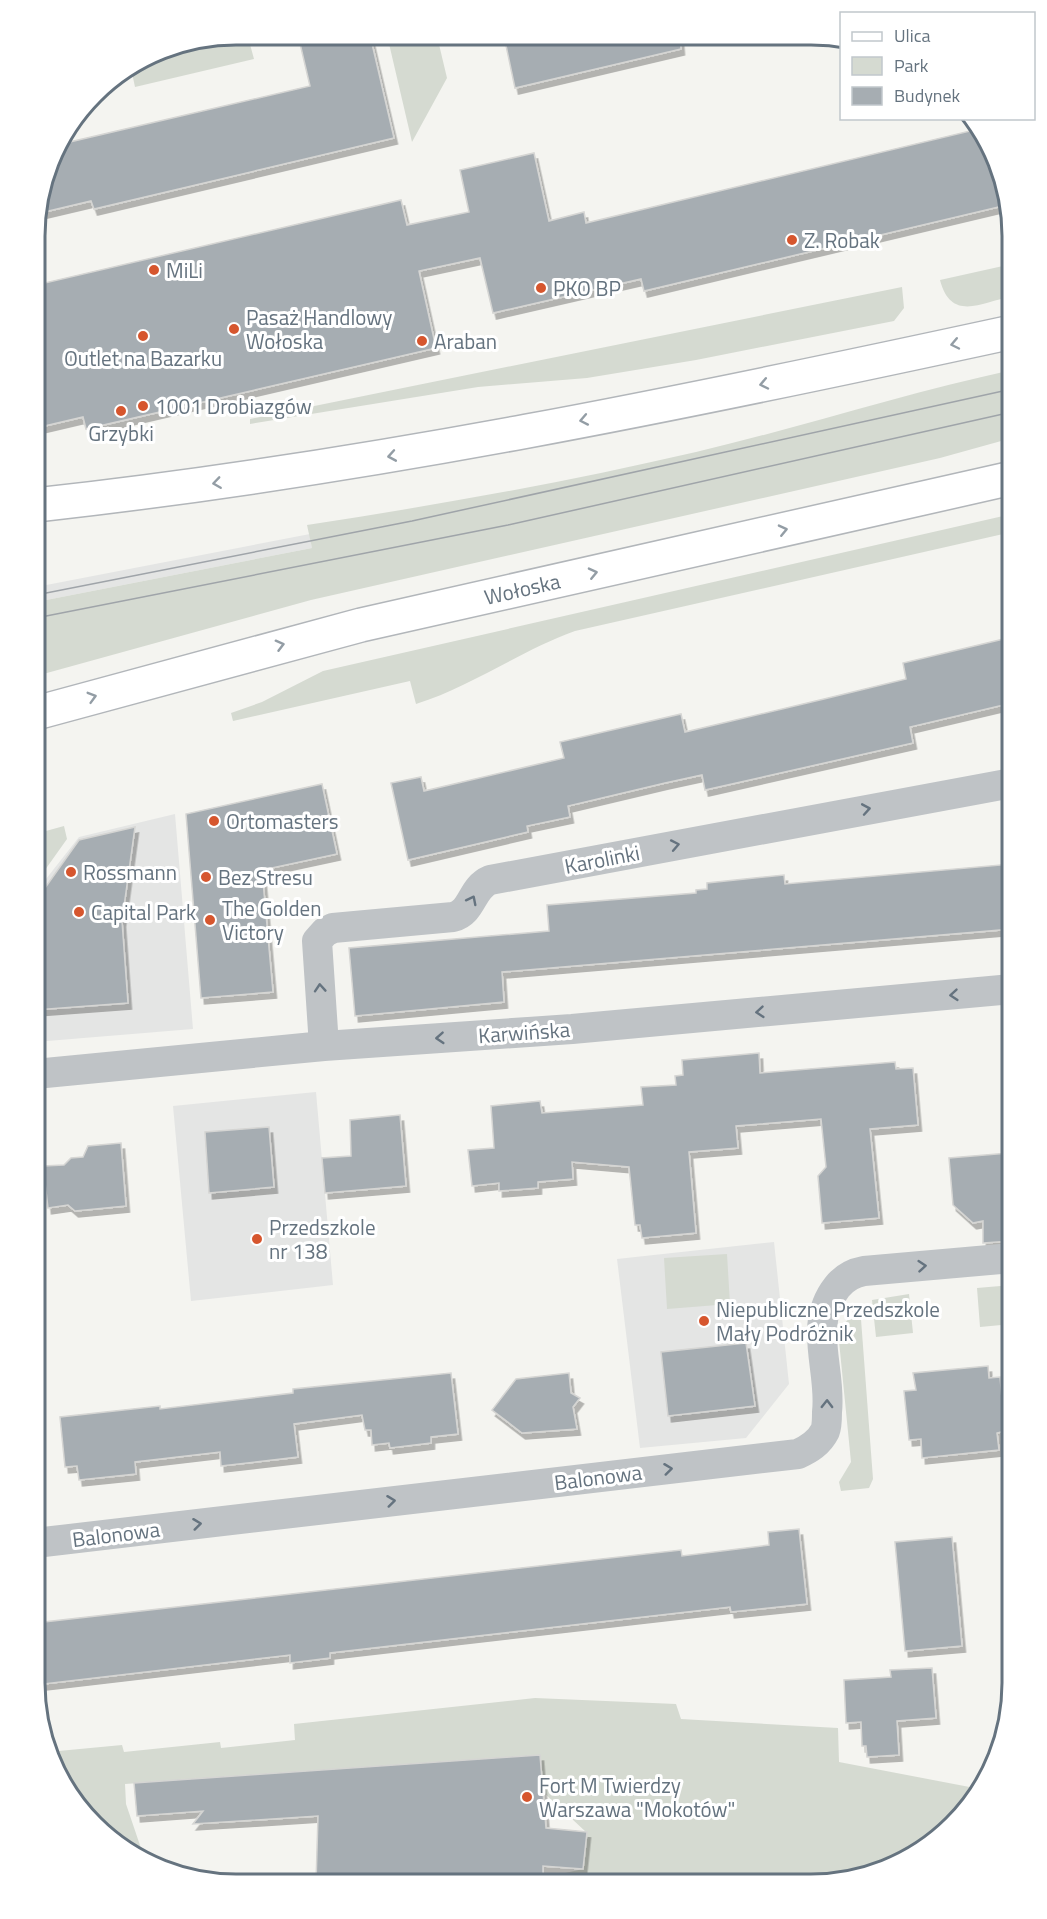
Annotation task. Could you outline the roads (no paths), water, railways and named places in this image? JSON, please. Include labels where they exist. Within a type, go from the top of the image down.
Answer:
[{"type":"main road","points":[[45,504],[275,475],[384,458],[642,410],[1002,334]]},
{"type":"main road","name":"Wołoska","points":[[45,710],[350,627],[1002,480]]},
{"type":"street","name":"Karolinki","points":[[324,1046],[317,941],[325,932],[333,928],[453,917],[464,913],[477,889],[490,880],[1002,785]]},
{"type":"street","name":"Karwińska","points":[[45,1073],[324,1046],[572,1029],[1002,990]]},
{"type":"street","name":"Balonowa","points":[[45,1542],[798,1454],[814,1446],[825,1430],[829,1401],[821,1334],[824,1312],[831,1294],[843,1278],[864,1271],[1002,1259]]},
{"type":"tram line","points":[[45,593],[412,521],[1002,391]]},
{"type":"tram line","points":[[45,616],[508,525],[1002,414]]},
{"type":"place","name":"Z. Robak","points":[[792,240]]},
{"type":"place","name":"MiLi","points":[[154,270]]},
{"type":"place","name":"PKO BP","points":[[541,288]]},
{"type":"place","name":"Pasaż Handlowy Wołoska","points":[[234,329]]},
{"type":"place","name":"Outlet na Bazarku","points":[[143,336]]},
{"type":"place","name":"Araban","points":[[422,341]]},
{"type":"place","name":"1001 Drobiazgów","points":[[143,406]]},
{"type":"place","name":"Grzybki","points":[[121,411]]},
{"type":"place","name":"Ortomasters","points":[[214,821]]},
{"type":"place","name":"Rossmann","points":[[71,872]]},
{"type":"place","name":"Bez Stresu","points":[[206,877]]},
{"type":"place","name":"Capital Park","points":[[79,912]]},
{"type":"place","name":"The Golden Victory","points":[[210,920]]},
{"type":"place","name":"Przedszkole nr 138","points":[[257,1239]]},
{"type":"place","name":"Niepubliczne Przedszkole Mały Podróżnik","points":[[704,1321]]},
{"type":"place","name":"Fort M Twierdzy Warszawa \"Mokotów\"","points":[[527,1797]]}]
